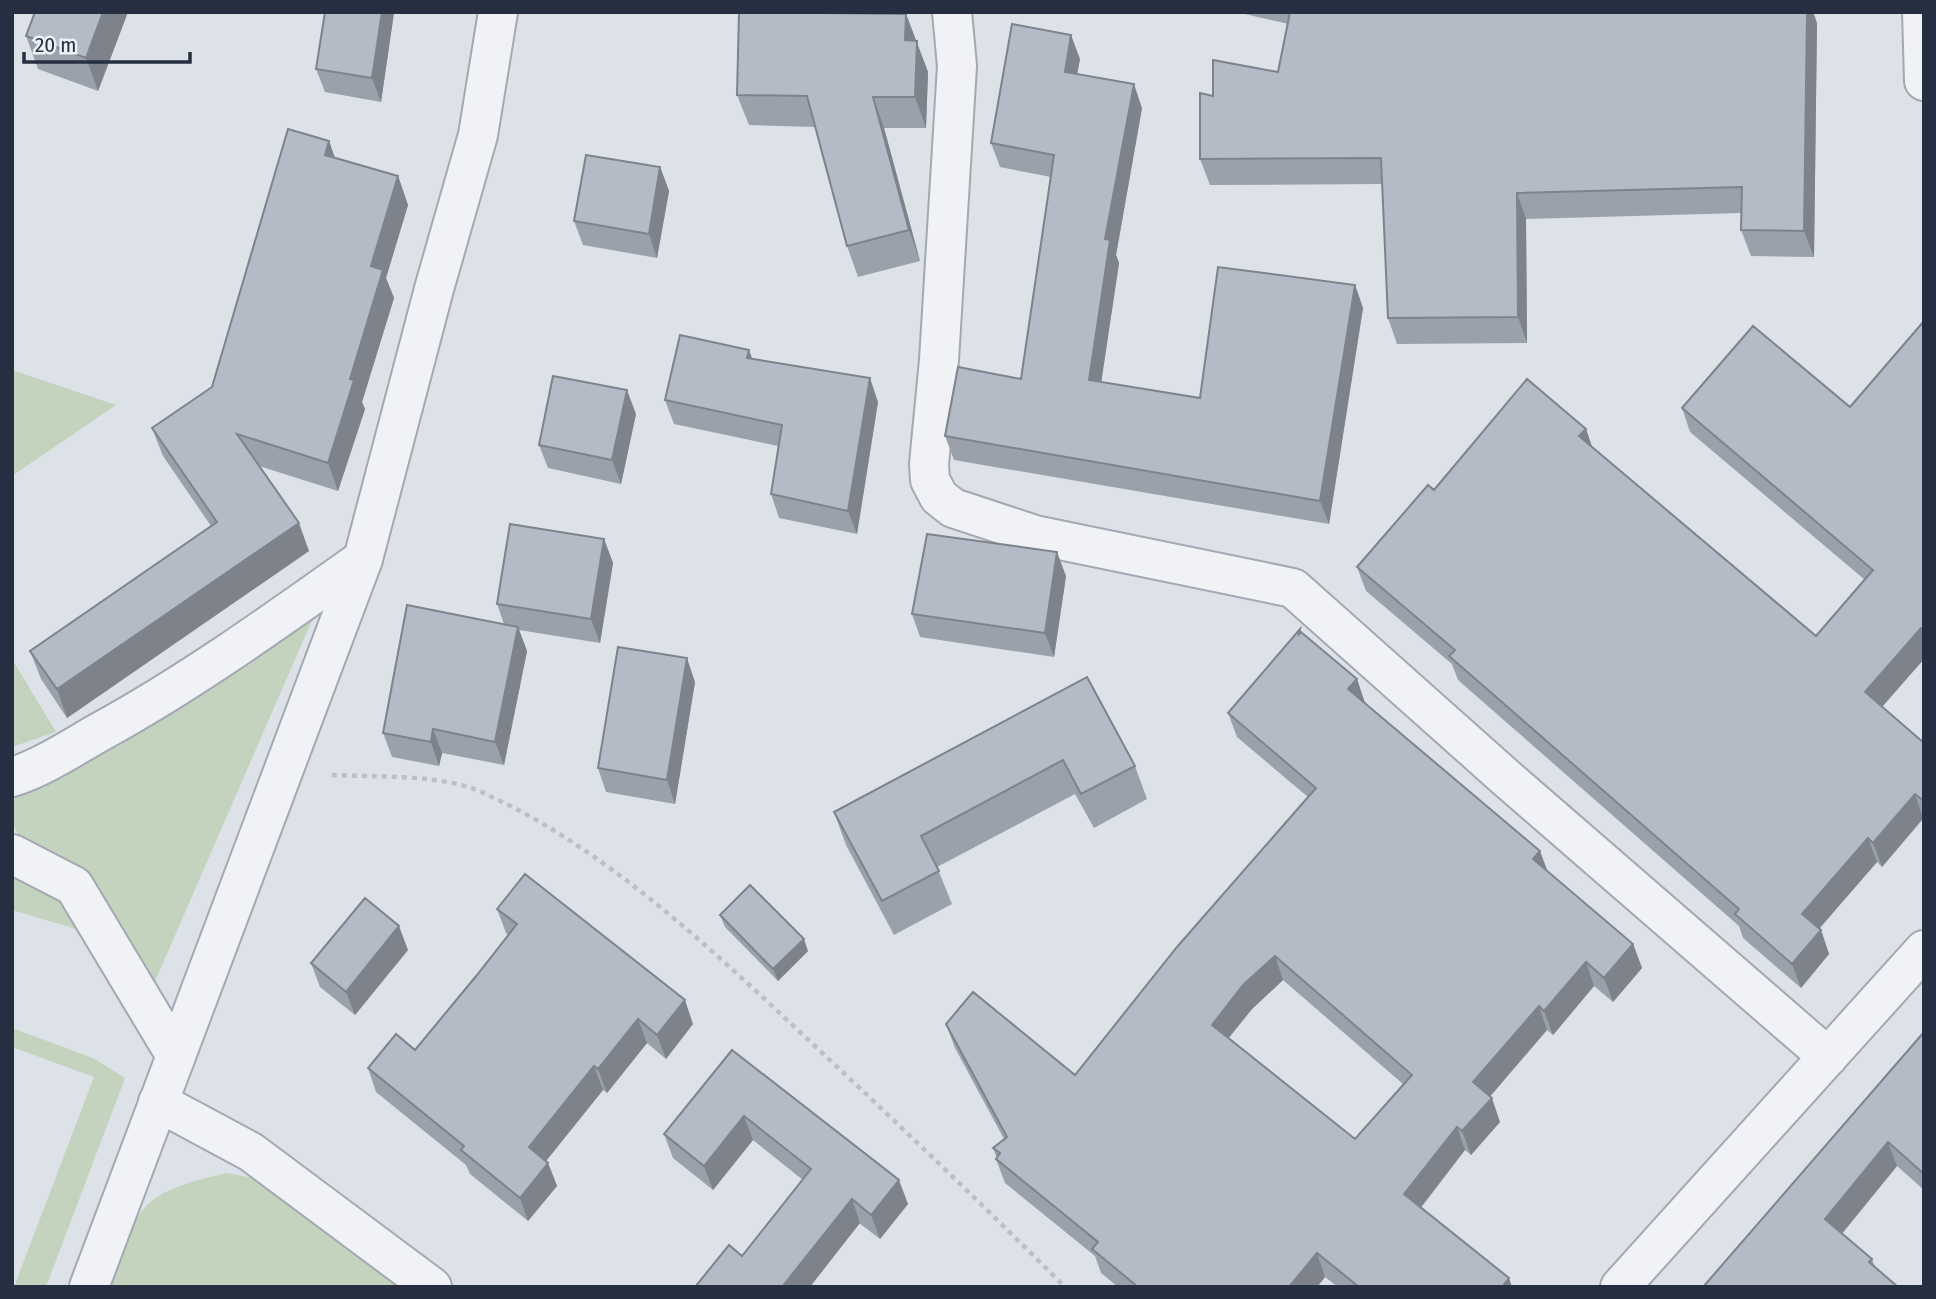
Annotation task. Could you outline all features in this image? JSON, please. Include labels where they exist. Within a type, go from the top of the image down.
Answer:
[{"type":"street","points":[[89,1287],[363,559],[434,289],[478,135],[498,12]]},
{"type":"street","points":[[952,12],[957,66],[939,360],[929,464],[930,480],[939,497],[953,508],[1035,535],[1293,588],[1504,776],[1828,1057]]},
{"type":"street","points":[[1922,12],[1924,81]]},
{"type":"street","points":[[12,777],[31,771],[124,719],[239,648],[363,559]]},
{"type":"street","points":[[12,854],[74,886],[176,1056]]},
{"type":"street","points":[[1620,1287],[1924,950]]},
{"type":"street","points":[[158,1102],[251,1152],[432,1287]]},
{"type":"path","points":[[282,773],[416,778],[477,790],[561,836],[686,925],[944,1166],[1065,1287]]},
{"type":"green space","points":[[12,370],[116,405],[12,476]]},
{"type":"green space","points":[[320,602],[150,993],[56,867],[18,834],[12,823],[12,799],[36,779]]},
{"type":"green space","points":[[12,659],[56,732],[12,747]]},
{"type":"green space","points":[[12,867],[58,892],[76,929],[12,910]]},
{"type":"green space","points":[[12,1028],[93,1058],[125,1078],[46,1287],[14,1287],[94,1077],[12,1047]]},
{"type":"green space","points":[[226,1173],[269,1181],[407,1287],[108,1287],[128,1237],[145,1207],[174,1188]]},
{"type":"building","points":[[35,12],[103,12],[86,58],[26,36]]},
{"type":"building","points":[[325,12],[382,12],[372,78],[316,69]]},
{"type":"building","points":[[739,12],[906,14],[905,40],[917,41],[915,97],[873,97],[909,230],[847,246],[807,96],[737,95]]},
{"type":"building","points":[[1290,12],[1807,12],[1804,231],[1741,230],[1742,187],[1517,193],[1518,317],[1388,318],[1381,158],[1200,159],[1200,93],[1213,96],[1213,60],[1278,72]]},
{"type":"building","points":[[1012,24],[1071,35],[1065,72],[1134,84],[1105,239],[1110,240],[1089,380],[1200,398],[1218,267],[1355,285],[1320,501],[945,436],[958,367],[1021,379],[1054,155],[991,143]]},
{"type":"building","points":[[288,129],[329,141],[325,155],[398,176],[371,266],[383,270],[350,379],[354,380],[328,463],[237,434],[299,523],[57,689],[30,651],[217,522],[152,428],[212,387]]},
{"type":"building","points":[[586,155],[660,167],[649,234],[574,221]]},
{"type":"building","points":[[1924,321],[1924,630],[1921,628],[1865,692],[1924,743],[1924,801],[1915,794],[1873,843],[1868,838],[1802,914],[1821,930],[1792,964],[1735,914],[1739,909],[1449,656],[1455,650],[1357,567],[1428,485],[1434,490],[1527,379],[1586,429],[1579,436],[1816,636],[1873,570],[1682,408],[1753,326],[1850,407]]},
{"type":"building","points":[[680,335],[749,350],[747,358],[870,378],[848,511],[771,494],[782,425],[665,400]]},
{"type":"building","points":[[553,376],[627,390],[612,460],[539,445]]},
{"type":"building","points":[[510,524],[604,539],[591,619],[497,604]]},
{"type":"building","points":[[927,534],[1057,552],[1045,633],[912,614]]},
{"type":"building","points":[[407,605],[518,627],[495,742],[433,729],[431,742],[383,733]]},
{"type":"building","points":[[1300,629],[1299,634],[1301,632],[1357,679],[1348,689],[1540,851],[1533,859],[1633,944],[1604,978],[1586,962],[1544,1011],[1539,1006],[1473,1082],[1492,1098],[1462,1131],[1457,1127],[1404,1194],[1509,1278],[1502,1287],[1359,1287],[1317,1253],[1289,1287],[1138,1287],[1092,1249],[1098,1242],[996,1159],[1000,1153],[993,1148],[1007,1137],[946,1024],[973,992],[1075,1075],[1177,947],[1316,788],[1228,713]],"holes":[[[1275,956],[1412,1075],[1355,1139],[1212,1025],[1243,985]]]},
{"type":"building","points":[[618,647],[687,658],[667,780],[598,768]]},
{"type":"building","points":[[1087,677],[1135,766],[1081,794],[1063,760],[921,836],[939,871],[882,901],[834,812]]},
{"type":"building","points":[[525,874],[685,1000],[657,1035],[638,1019],[598,1069],[594,1066],[529,1147],[548,1163],[520,1198],[461,1150],[464,1146],[368,1068],[396,1034],[415,1050],[477,975],[517,924],[497,909]]},
{"type":"building","points":[[750,885],[804,939],[773,969],[720,915]]},
{"type":"building","points":[[365,898],[399,926],[346,992],[311,963]]},
{"type":"building","points":[[1924,1032],[1924,1174],[1888,1142],[1825,1219],[1872,1259],[1869,1262],[1898,1287],[1703,1287]]},
{"type":"building","points":[[732,1050],[899,1180],[871,1215],[852,1199],[782,1287],[695,1287],[729,1245],[742,1256],[811,1169],[744,1116],[704,1166],[664,1134]]}]
